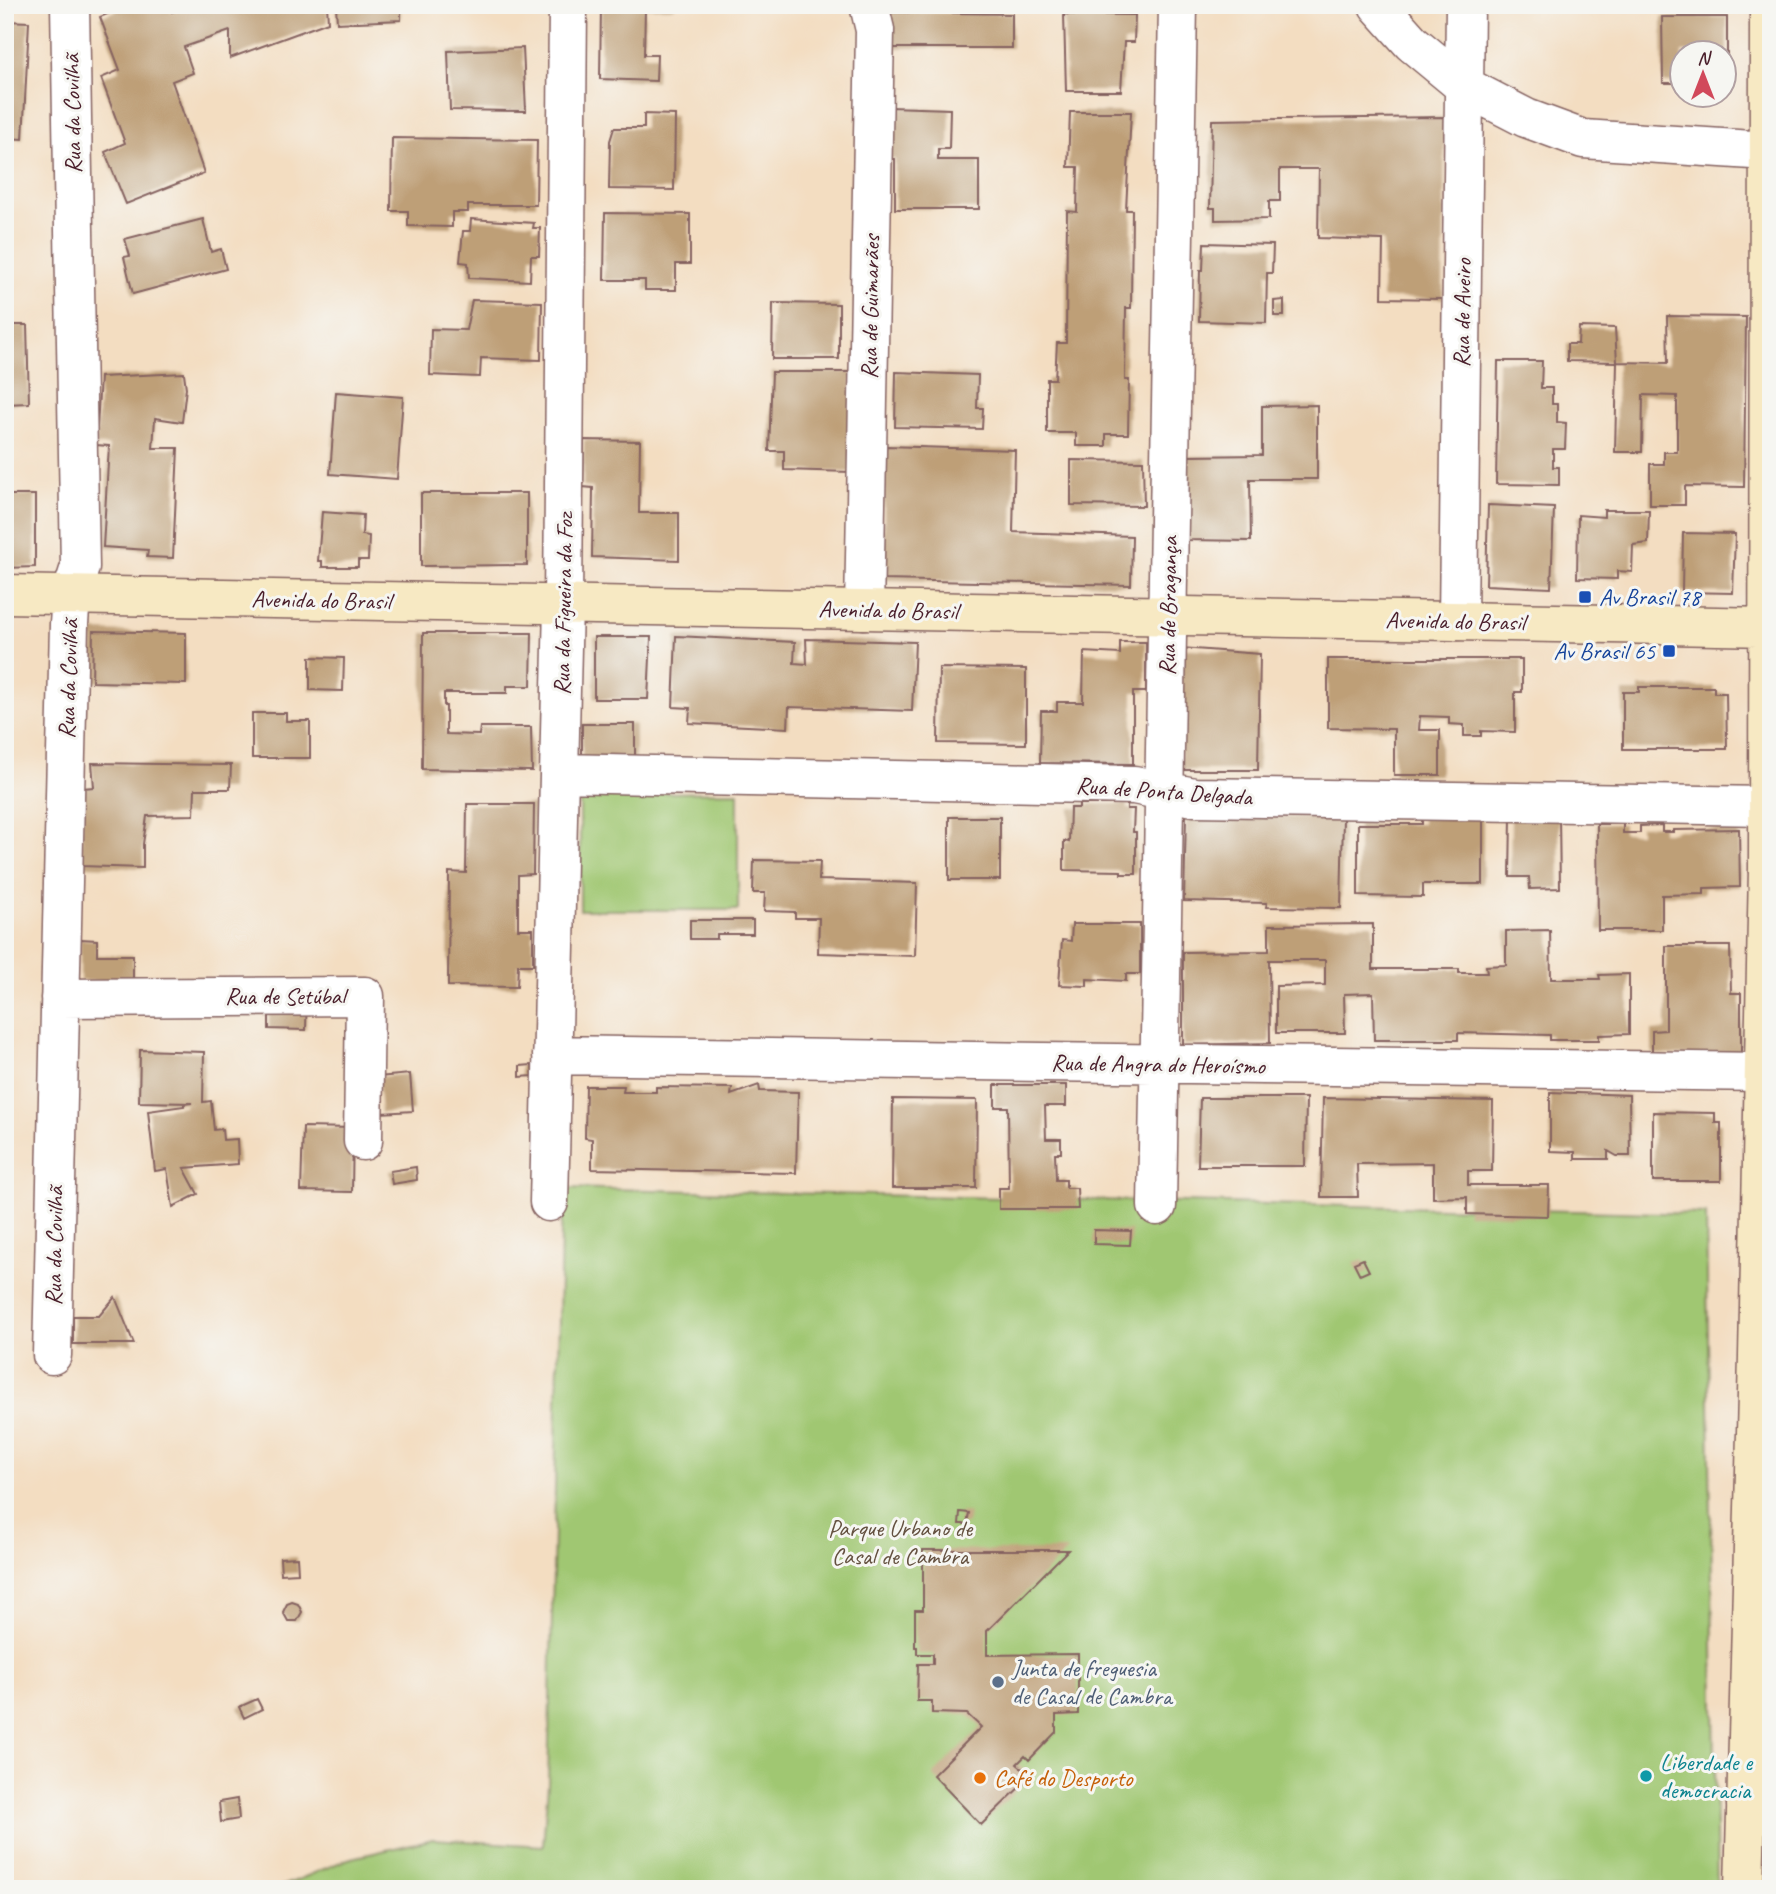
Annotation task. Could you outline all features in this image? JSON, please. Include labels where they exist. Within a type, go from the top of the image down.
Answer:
[{"type":"street","name":"Rua da Covilhã","points":[[52,1355],[71,595],[80,567],[70,5]]},
{"type":"street","name":"Rua da Figueira da Foz","points":[[550,1202],[563,604],[568,5]]},
{"type":"street","name":"Rua de Guimarães","points":[[864,610],[875,30],[869,5]]},
{"type":"street","name":"Rua de Bragança","points":[[1157,1206],[1178,5]]},
{"type":"street","points":[[1378,5],[1412,43],[1464,86],[1526,118],[1583,139],[1769,171]]},
{"type":"street","name":"Rua de Aveiro","points":[[1458,621],[1465,5]]},
{"type":"street","points":[[1744,1889],[1758,1803],[1765,1357],[1763,1072],[1769,868],[1769,5]]},
{"type":"street","name":"Avenida do Brasil","points":[[5,594],[1769,627]]},
{"type":"street","name":"Rua de Ponta Delgada","points":[[560,773],[1134,785],[1194,797],[1767,806]]},
{"type":"street","name":"Rua de Setúbal","points":[[60,998],[365,996],[363,1141]]},
{"type":"street","name":"Rua de Angra do Heroísmo","points":[[552,1055],[1763,1072]]},
{"type":"green space","points":[[738,792],[738,910],[580,910],[580,794]]},
{"type":"green space","name":"Parque Urbano de Casal de Cambra","points":[[564,1188],[1706,1214],[1717,1889],[276,1889],[348,1859],[433,1839],[543,1846],[548,1784]]},
{"type":"building","points":[[129,5],[170,5],[172,12],[193,5],[327,5],[328,22],[230,58],[230,31],[184,47],[193,73],[172,81],[204,173],[126,204],[105,152],[125,143],[101,78],[120,70],[100,17]]},
{"type":"building","points":[[336,5],[401,5],[401,20],[337,23]]},
{"type":"building","points":[[601,5],[675,5],[675,8],[645,8],[644,55],[657,55],[656,81],[600,79]]},
{"type":"building","points":[[889,12],[1012,14],[1012,48],[889,48]]},
{"type":"building","points":[[1064,14],[1135,15],[1134,42],[1124,42],[1121,91],[1066,91]]},
{"type":"building","points":[[1662,17],[1727,17],[1727,38],[1668,38],[1668,83],[1663,83]]},
{"type":"building","points":[[5,21],[29,22],[23,139],[5,138]]},
{"type":"building","points":[[523,48],[526,111],[450,110],[448,51]]},
{"type":"building","points":[[889,107],[950,109],[949,149],[938,149],[938,160],[979,160],[979,209],[895,209],[895,159],[888,159]]},
{"type":"building","points":[[1070,112],[1131,112],[1126,210],[1132,210],[1131,308],[1126,308],[1125,380],[1129,380],[1128,434],[1106,434],[1106,446],[1076,446],[1076,433],[1047,433],[1047,379],[1055,379],[1057,343],[1066,343],[1067,211],[1077,212],[1078,167],[1068,167]]},
{"type":"building","points":[[644,114],[675,115],[674,190],[609,189],[610,141],[614,128],[644,128]]},
{"type":"building","points":[[1445,117],[1443,299],[1382,298],[1383,240],[1318,238],[1319,169],[1280,169],[1280,201],[1269,201],[1269,219],[1215,220],[1215,208],[1210,208],[1212,120]]},
{"type":"building","points":[[392,138],[537,140],[536,205],[468,205],[468,212],[452,212],[452,227],[408,226],[408,211],[391,211]]},
{"type":"building","points":[[605,213],[690,214],[690,264],[676,264],[676,290],[645,290],[645,280],[604,280]]},
{"type":"building","points":[[203,219],[211,252],[221,249],[226,269],[133,294],[124,257],[130,256],[125,239]]},
{"type":"building","points":[[471,219],[534,223],[533,228],[540,228],[539,256],[531,256],[530,281],[469,278],[468,263],[460,262],[463,231],[470,231]]},
{"type":"building","points":[[1204,243],[1273,245],[1272,273],[1267,273],[1266,323],[1199,321],[1200,270],[1203,270]]},
{"type":"building","points":[[472,300],[542,302],[541,360],[481,358],[480,377],[430,375],[431,329],[466,330]]},
{"type":"building","points":[[1284,300],[1284,316],[1274,316],[1274,301]]},
{"type":"building","points":[[773,303],[839,304],[839,359],[772,359]]},
{"type":"building","points":[[1667,316],[1746,317],[1744,487],[1685,486],[1685,505],[1650,505],[1650,464],[1664,464],[1664,452],[1677,452],[1677,396],[1643,395],[1642,452],[1615,452],[1617,362],[1668,363]]},
{"type":"building","points":[[5,325],[27,325],[29,403],[5,404]]},
{"type":"building","points":[[1579,327],[1615,328],[1617,362],[1567,361],[1567,344],[1578,344]]},
{"type":"building","points":[[1498,361],[1542,361],[1541,388],[1552,388],[1552,404],[1557,404],[1557,422],[1566,423],[1565,449],[1553,449],[1553,467],[1559,467],[1559,485],[1496,484]]},
{"type":"building","points":[[772,372],[852,372],[850,472],[784,470],[784,451],[769,451]]},
{"type":"building","points":[[896,372],[978,375],[977,408],[983,408],[982,429],[895,427]]},
{"type":"building","points":[[184,373],[186,388],[182,422],[155,418],[153,448],[178,448],[173,558],[147,557],[148,550],[103,547],[109,446],[96,445],[100,377]]},
{"type":"building","points":[[336,392],[403,397],[397,479],[330,474]]},
{"type":"building","points":[[1317,405],[1317,479],[1250,479],[1251,541],[1188,540],[1188,456],[1262,455],[1262,406]]},
{"type":"building","points":[[584,440],[640,441],[639,513],[679,513],[679,560],[592,557],[593,488],[583,487]]},
{"type":"building","points":[[885,446],[1015,450],[1013,532],[1132,536],[1131,585],[883,580]]},
{"type":"building","points":[[1071,460],[1143,461],[1144,506],[1071,505]]},
{"type":"building","points":[[421,493],[527,493],[527,565],[421,566]]},
{"type":"building","points":[[5,495],[35,495],[35,567],[5,568]]},
{"type":"building","points":[[1488,505],[1554,508],[1551,588],[1486,585]]},
{"type":"building","points":[[1604,510],[1649,510],[1648,543],[1633,545],[1632,572],[1617,571],[1617,579],[1577,578],[1578,515],[1604,517]]},
{"type":"building","points":[[322,512],[363,515],[362,535],[369,536],[368,560],[358,560],[358,567],[322,567],[322,561],[318,561]]},
{"type":"building","points":[[1683,533],[1735,534],[1733,593],[1682,592]]},
{"type":"building","points":[[93,631],[186,633],[186,684],[92,682]]},
{"type":"building","points":[[423,633],[532,633],[531,686],[507,686],[507,693],[444,693],[444,706],[446,734],[479,735],[480,727],[531,727],[532,771],[422,769]]},
{"type":"building","points":[[676,636],[795,642],[794,663],[807,664],[806,639],[915,642],[912,711],[789,707],[788,728],[689,723],[690,708],[673,707]]},
{"type":"building","points":[[594,637],[651,637],[648,699],[594,699]]},
{"type":"building","points":[[1120,642],[1146,642],[1146,692],[1133,692],[1133,764],[1040,763],[1041,711],[1057,711],[1057,702],[1083,702],[1084,652],[1120,654]]},
{"type":"building","points":[[1181,648],[1260,654],[1258,770],[1181,770]]},
{"type":"building","points":[[310,657],[344,658],[343,691],[310,690]]},
{"type":"building","points":[[1328,659],[1522,659],[1522,692],[1515,692],[1515,732],[1481,731],[1481,736],[1464,736],[1464,725],[1449,724],[1449,717],[1420,716],[1419,730],[1440,730],[1440,775],[1394,775],[1394,729],[1328,728]]},
{"type":"building","points":[[939,668],[1026,669],[1026,744],[938,743]]},
{"type":"building","points":[[1639,687],[1714,687],[1714,693],[1726,693],[1727,749],[1623,749],[1623,692],[1639,692]]},
{"type":"building","points":[[252,713],[286,713],[286,721],[310,721],[310,758],[252,758]]},
{"type":"building","points":[[582,724],[635,724],[635,761],[582,761]]},
{"type":"building","points":[[92,763],[231,765],[230,789],[195,789],[194,815],[147,816],[143,868],[81,866],[83,788],[94,787]]},
{"type":"building","points":[[467,804],[534,804],[533,874],[518,875],[518,929],[533,929],[533,965],[518,965],[517,987],[448,986],[449,872],[466,873]]},
{"type":"building","points":[[1079,804],[1127,804],[1127,809],[1134,809],[1136,874],[1121,874],[1121,871],[1064,870],[1064,841],[1069,842],[1070,808],[1079,808]]},
{"type":"building","points":[[1186,815],[1343,818],[1341,908],[1266,907],[1267,903],[1184,901]]},
{"type":"building","points":[[1559,816],[1560,888],[1530,889],[1529,877],[1510,877],[1511,817]]},
{"type":"building","points":[[949,817],[1000,817],[1000,880],[949,880]]},
{"type":"building","points":[[1422,818],[1483,818],[1483,884],[1423,884],[1423,897],[1358,896],[1358,824],[1422,824]]},
{"type":"building","points":[[1597,824],[1623,824],[1623,833],[1640,833],[1640,826],[1662,825],[1662,832],[1739,829],[1740,887],[1704,888],[1704,894],[1662,895],[1662,930],[1598,930]]},
{"type":"building","points":[[754,860],[820,861],[819,880],[917,883],[915,956],[818,953],[819,918],[795,918],[795,912],[764,911],[765,893],[753,893]]},
{"type":"building","points":[[690,920],[753,920],[753,934],[717,934],[717,939],[690,939]]},
{"type":"building","points":[[1072,924],[1140,924],[1140,974],[1126,974],[1126,981],[1087,979],[1087,986],[1059,985],[1062,940],[1071,941]]},
{"type":"building","points":[[1373,924],[1373,969],[1459,969],[1459,973],[1487,973],[1486,966],[1506,965],[1506,931],[1550,930],[1551,979],[1600,979],[1599,975],[1629,974],[1629,1034],[1599,1035],[1599,1040],[1550,1040],[1550,1035],[1458,1033],[1458,1040],[1374,1040],[1373,993],[1344,994],[1345,1033],[1276,1033],[1276,986],[1325,985],[1325,960],[1269,960],[1270,1043],[1183,1045],[1183,952],[1269,951],[1269,925]]},
{"type":"building","points":[[80,939],[97,940],[97,955],[133,955],[133,982],[80,981]]},
{"type":"building","points":[[1666,946],[1730,946],[1731,993],[1741,993],[1741,1058],[1652,1054],[1652,1031],[1666,1030]]},
{"type":"building","points":[[307,987],[306,1030],[269,1029],[269,1009]]},
{"type":"building","points":[[140,1050],[204,1052],[203,1102],[211,1101],[214,1130],[222,1129],[223,1140],[237,1139],[238,1164],[184,1168],[198,1194],[173,1207],[167,1169],[155,1171],[148,1111],[192,1103],[139,1102]]},
{"type":"building","points":[[532,1065],[533,1076],[520,1077],[520,1066]]},
{"type":"building","points":[[410,1074],[413,1111],[381,1113],[378,1077]]},
{"type":"building","points":[[759,1085],[760,1091],[798,1092],[796,1173],[592,1169],[592,1139],[585,1138],[586,1086],[624,1086],[623,1092],[656,1092],[656,1087],[732,1088],[731,1095]]},
{"type":"building","points":[[995,1085],[1066,1085],[1066,1106],[1045,1106],[1046,1139],[1061,1139],[1061,1153],[1055,1153],[1056,1180],[1066,1180],[1066,1188],[1077,1188],[1078,1209],[999,1209],[999,1188],[1009,1188],[1008,1107],[995,1107]]},
{"type":"building","points":[[1550,1092],[1629,1095],[1630,1156],[1617,1156],[1608,1151],[1608,1159],[1575,1159],[1575,1152],[1550,1151]]},
{"type":"building","points":[[1200,1098],[1306,1098],[1305,1166],[1198,1166]]},
{"type":"building","points":[[1323,1098],[1493,1101],[1492,1171],[1468,1171],[1468,1185],[1549,1185],[1548,1216],[1467,1214],[1467,1197],[1433,1198],[1433,1163],[1357,1164],[1358,1197],[1321,1197]]},
{"type":"building","points":[[893,1099],[977,1100],[976,1188],[892,1188]]},
{"type":"building","points":[[1653,1112],[1715,1113],[1715,1123],[1721,1123],[1721,1181],[1653,1181]]},
{"type":"building","points":[[303,1127],[353,1128],[352,1192],[301,1191]]},
{"type":"building","points":[[416,1167],[417,1180],[392,1184],[390,1171]]},
{"type":"building","points":[[1094,1230],[1131,1231],[1130,1245],[1094,1244]]},
{"type":"building","points":[[1363,1259],[1369,1271],[1360,1275],[1354,1263]]},
{"type":"building","points":[[115,1297],[134,1344],[73,1344],[73,1316],[99,1316]]},
{"type":"building","points":[[960,1512],[969,1513],[967,1524],[959,1524]]},
{"type":"building","name":"Junta de freguesia de Casal de Cambra","points":[[923,1550],[1068,1550],[987,1631],[987,1655],[1078,1654],[1078,1714],[1056,1715],[1056,1732],[1029,1760],[1025,1756],[1017,1764],[1031,1776],[981,1825],[933,1775],[981,1727],[967,1714],[932,1713],[932,1701],[917,1701],[918,1664],[933,1664],[933,1654],[917,1654],[915,1647],[915,1610],[923,1610]]},
{"type":"building","points":[[297,1557],[298,1573],[281,1574],[280,1558]]},
{"type":"building","points":[[287,1604],[298,1604],[302,1612],[297,1621],[288,1621],[283,1612]]},
{"type":"building","points":[[257,1699],[262,1709],[244,1718],[239,1707]]},
{"type":"building","points":[[237,1799],[239,1819],[221,1822],[219,1802]]},
{"type":"place","name":"Av Brasil 78","points":[[1585,597]]},
{"type":"place","name":"Av Brasil 65","points":[[1669,651]]},
{"type":"place","name":"Junta de freguesia de Casal de Cambra","points":[[998,1682]]},
{"type":"place","name":"Liberdade e democracia","points":[[1646,1776]]},
{"type":"place","name":"Café do Desporto","points":[[980,1778]]}]
